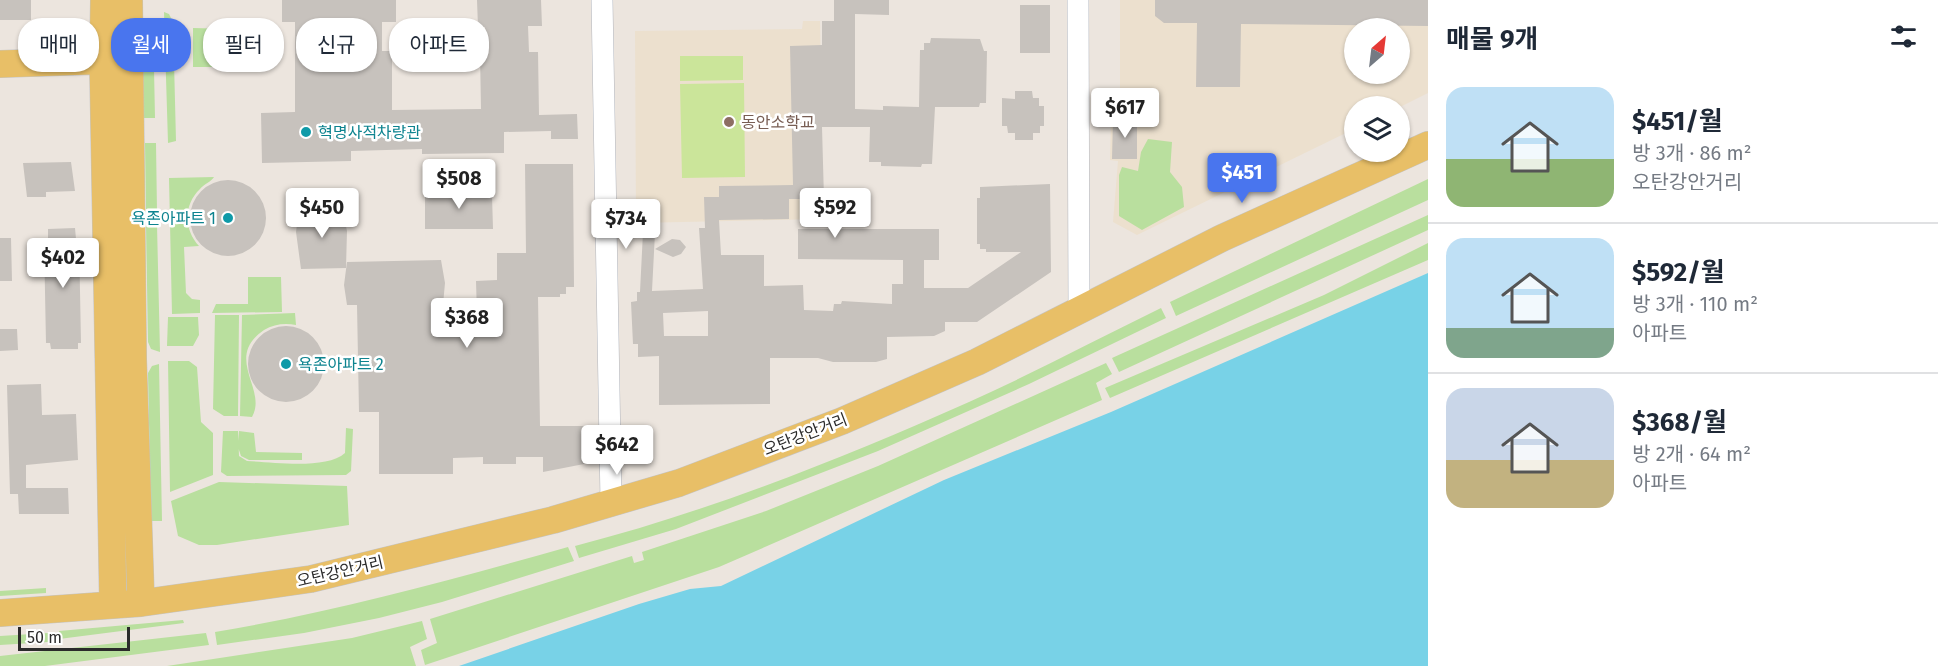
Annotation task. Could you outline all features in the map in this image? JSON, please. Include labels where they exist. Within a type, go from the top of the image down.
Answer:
[{"type":"main road","points":[[104,0],[111,35]]},
{"type":"main road","points":[[125,18],[129,0]]},
{"type":"main road","points":[[0,64],[111,60]]},
{"type":"main road","points":[[113,606],[116,72]]},
{"type":"main road","points":[[117,72],[133,359],[141,603]]},
{"type":"main road","name":"오탄강안거리","points":[[0,613],[141,603],[311,579],[553,520],[611,501],[679,483],[842,421],[977,362],[1222,238],[1428,145]]},
{"type":"street","points":[[602,0],[611,501]]},
{"type":"street","points":[[1078,0],[1079,310]]},
{"type":"shaded area","points":[[1120,0],[1428,0],[1428,93],[1410,102],[1410,96],[1344,96],[1344,134],[1137,235],[1113,222],[1118,161],[1110,160],[1111,117],[1120,117]]},
{"type":"shaded area","name":"동안소학교","points":[[803,21],[820,21],[823,219],[636,223],[635,31],[802,29]]},
{"type":"green space","points":[[164,12],[171,18],[164,18]]},
{"type":"green space","points":[[193,28],[203,28],[203,67],[193,67]]},
{"type":"green space","points":[[680,56],[743,56],[743,80],[680,81]]},
{"type":"green space","points":[[143,72],[154,72],[155,118],[144,118]]},
{"type":"green space","points":[[166,72],[174,72],[176,141],[168,143]]},
{"type":"green space","points":[[744,83],[745,177],[682,178],[680,84]]},
{"type":"green space","points":[[1148,139],[1172,142],[1170,172],[1182,187],[1184,207],[1142,230],[1119,216],[1119,175],[1122,167],[1138,171],[1141,152]]},
{"type":"green space","points":[[145,143],[156,143],[157,212],[146,212]]},
{"type":"green space","points":[[214,177],[194,195],[188,210],[190,233],[199,246],[184,247],[186,293],[192,299],[200,300],[200,313],[172,314],[169,178]]},
{"type":"green space","points":[[1428,179],[1428,200],[1176,316],[1170,302]]},
{"type":"green space","points":[[1428,215],[1428,230],[1119,372],[1112,358]]},
{"type":"green space","points":[[146,225],[157,225],[160,352],[151,349],[148,342]]},
{"type":"green space","points":[[1428,243],[1428,260],[1110,398],[1105,388],[1324,295]]},
{"type":"green space","points":[[248,277],[281,277],[282,312],[212,313],[216,304],[248,304]]},
{"type":"green space","points":[[1161,308],[1166,318],[1029,384],[878,451],[676,529],[579,558],[575,546],[676,517],[872,444],[993,391]]},
{"type":"green space","points":[[295,313],[296,325],[272,326],[252,341],[247,351],[246,362],[255,396],[255,406],[252,417],[240,416],[242,315]]},
{"type":"green space","points":[[215,315],[239,315],[238,416],[224,416],[213,409]]},
{"type":"green space","points":[[168,317],[198,317],[199,335],[193,346],[167,346]]},
{"type":"green space","points":[[168,361],[189,361],[197,367],[201,422],[213,433],[213,475],[170,492]]},
{"type":"green space","points":[[1106,363],[1112,374],[1096,383],[1102,400],[719,567],[425,665],[421,650],[437,643],[430,619],[632,556],[634,563],[644,560],[642,552],[766,511],[878,466]]},
{"type":"green space","points":[[159,364],[162,521],[151,521],[148,373],[152,366]]},
{"type":"green space","points":[[346,428],[353,429],[351,471],[346,475],[227,476],[221,472],[223,431],[238,431],[239,456],[247,461],[299,464],[325,462],[345,453]]},
{"type":"green space","points":[[239,431],[254,433],[256,452],[302,453],[302,460],[249,460],[241,456],[238,447]]},
{"type":"green space","points":[[219,482],[347,486],[349,525],[217,545],[199,545],[178,536],[171,501]]},
{"type":"green space","points":[[568,547],[574,561],[442,602],[379,618],[304,633],[217,645],[215,632],[349,605]]},
{"type":"green space","points":[[46,588],[46,593],[0,596],[0,591]]},
{"type":"green space","points":[[183,620],[184,623],[59,639],[59,631]]},
{"type":"green space","points":[[422,621],[427,639],[410,647],[416,666],[167,666],[352,638]]},
{"type":"green space","points":[[48,633],[48,642],[0,645],[0,636]]},
{"type":"green space","points":[[206,633],[209,645],[45,666],[0,666],[0,656]]},
{"type":"water","points":[[1428,273],[1428,666],[459,666],[639,604],[690,589],[721,586],[944,480],[1111,412]]},
{"type":"building","points":[[0,0],[31,0],[31,18],[0,20]]},
{"type":"building","points":[[282,0],[396,0],[396,18],[389,18],[389,22],[382,22],[382,51],[389,51],[389,72],[392,72],[392,110],[481,109],[480,72],[489,72],[489,18],[478,18],[477,0],[541,0],[542,26],[528,26],[529,52],[538,52],[539,115],[577,114],[578,139],[551,139],[551,131],[504,132],[504,153],[422,154],[422,149],[351,151],[351,161],[262,163],[261,113],[295,112],[295,22],[284,22]]},
{"type":"building","points":[[834,0],[889,0],[889,15],[855,14],[855,109],[883,110],[883,106],[919,107],[920,50],[924,50],[924,43],[930,43],[931,38],[980,39],[984,51],[987,51],[986,103],[980,103],[979,107],[935,107],[932,164],[922,164],[921,167],[881,166],[881,162],[869,162],[870,127],[822,127],[824,199],[789,199],[789,219],[719,220],[721,255],[764,255],[764,286],[803,285],[804,310],[833,311],[834,304],[841,304],[842,301],[892,304],[892,284],[903,284],[903,260],[798,259],[798,229],[939,229],[939,260],[924,260],[924,288],[968,288],[1021,252],[986,252],[986,249],[980,249],[980,244],[977,244],[977,198],[980,198],[980,187],[1050,184],[1051,272],[977,322],[945,322],[945,331],[934,336],[887,337],[887,359],[876,362],[833,362],[818,358],[770,358],[770,404],[659,405],[659,356],[638,357],[638,344],[633,344],[631,302],[637,301],[637,292],[640,292],[643,232],[655,233],[652,291],[703,289],[699,228],[705,228],[704,197],[719,197],[719,186],[793,185],[790,46],[822,45],[822,21],[834,21]],"holes":[[[708,311],[708,336],[664,336],[663,313]]]},
{"type":"building","points":[[1155,0],[1428,0],[1428,26],[1410,26],[1410,18],[1344,18],[1344,25],[1241,24],[1240,87],[1196,87],[1197,23],[1164,23],[1155,16]]},
{"type":"building","points":[[1020,5],[1050,5],[1050,53],[1020,53]]},
{"type":"building","points":[[1015,91],[1032,91],[1033,98],[1039,98],[1039,106],[1044,106],[1044,126],[1040,126],[1040,133],[1033,133],[1033,140],[1015,140],[1015,133],[1008,133],[1007,126],[1002,126],[1002,98],[1015,99]]},
{"type":"building","points":[[1113,119],[1137,119],[1137,159],[1112,159]]},
{"type":"building","points":[[71,162],[75,191],[46,192],[46,197],[27,197],[23,163]]},
{"type":"building","points":[[525,164],[573,164],[574,287],[566,287],[566,294],[560,294],[560,297],[538,297],[540,426],[584,426],[584,464],[543,472],[543,457],[516,457],[516,464],[483,464],[483,457],[453,458],[453,474],[379,474],[379,412],[359,412],[357,305],[347,305],[344,285],[347,262],[441,260],[445,283],[442,315],[477,315],[476,281],[497,280],[497,253],[526,253]]},
{"type":"building","name":"욕존아파트 1","points":[[228,180],[243,183],[255,191],[263,203],[266,218],[263,233],[255,245],[243,253],[228,256],[213,253],[201,245],[193,233],[190,218],[193,203],[201,191],[213,183]]},
{"type":"building","points":[[485,190],[485,195],[492,195],[493,229],[425,229],[425,195],[433,195],[433,191]]},
{"type":"building","points":[[342,208],[347,231],[346,268],[301,269],[296,232],[299,209]]},
{"type":"building","points":[[147,212],[157,212],[157,225],[147,225]]},
{"type":"building","points":[[75,228],[76,239],[79,239],[81,343],[78,343],[78,349],[51,349],[50,343],[46,343],[44,240],[48,240],[48,229]]},
{"type":"building","points":[[0,238],[11,238],[12,281],[0,281]]},
{"type":"building","points":[[672,239],[680,240],[686,247],[681,254],[673,257],[655,249]]},
{"type":"building","name":"욕존아파트 2","points":[[279,326],[293,326],[307,332],[318,343],[324,357],[321,379],[313,391],[293,402],[279,402],[265,396],[254,385],[248,371],[248,357],[254,343],[265,332]]},
{"type":"building","points":[[0,329],[17,329],[18,350],[0,351]]},
{"type":"building","points":[[41,384],[42,415],[76,414],[78,460],[26,465],[26,488],[68,488],[69,514],[19,514],[18,494],[10,494],[7,385]]},
{"type":"place","name":"동안소학교","points":[[729,122]]},
{"type":"place","name":"혁명사적차량관","points":[[306,132]]},
{"type":"place","name":"욕존아파트 1","points":[[228,218]]},
{"type":"place","name":"욕존아파트 2","points":[[286,364]]}]
